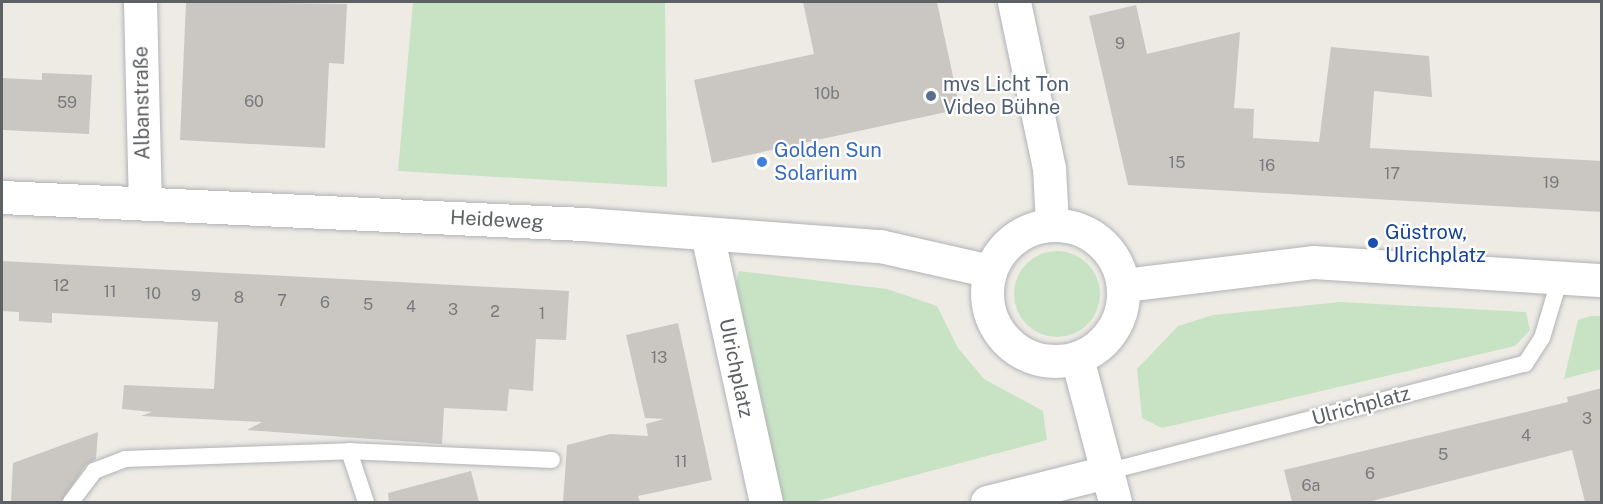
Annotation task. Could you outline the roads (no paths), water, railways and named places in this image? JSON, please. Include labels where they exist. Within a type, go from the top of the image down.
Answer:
[{"type":"street","name":"Albanstraße","points":[[140,2],[145,204]]},
{"type":"street","points":[[1014,2],[1049,168],[1052,224]]},
{"type":"street","name":"Heideweg","points":[[2,197],[707,234],[880,246],[990,271]]},
{"type":"street","points":[[1052,224],[1072,226],[1107,247],[1124,285],[1120,313],[1108,337],[1077,358],[1034,358],[1007,341],[990,314],[990,271],[1013,238],[1052,224]]},
{"type":"street","name":"Ulrichplatz","points":[[707,234],[766,502]]},
{"type":"street","points":[[1124,285],[1313,262],[1602,280]]},
{"type":"street","points":[[1077,358],[1110,488]]},
{"type":"street","name":"Ulrichplatz","points":[[987,502],[1110,488]]},
{"type":"lane","name":"Ulrichplatz","points":[[1110,488],[1525,364],[1542,338],[1560,278]]},
{"type":"lane","points":[[350,451],[366,502]]},
{"type":"lane","points":[[70,502],[94,471],[125,459],[350,451],[552,460]]},
{"type":"place","name":"mvs Licht Ton Video Bühne","points":[[931,96]]},
{"type":"place","name":"Golden Sun Solarium","points":[[762,162]]},
{"type":"place","name":"Güstrow, Ulrichplatz","points":[[1373,243]]}]
